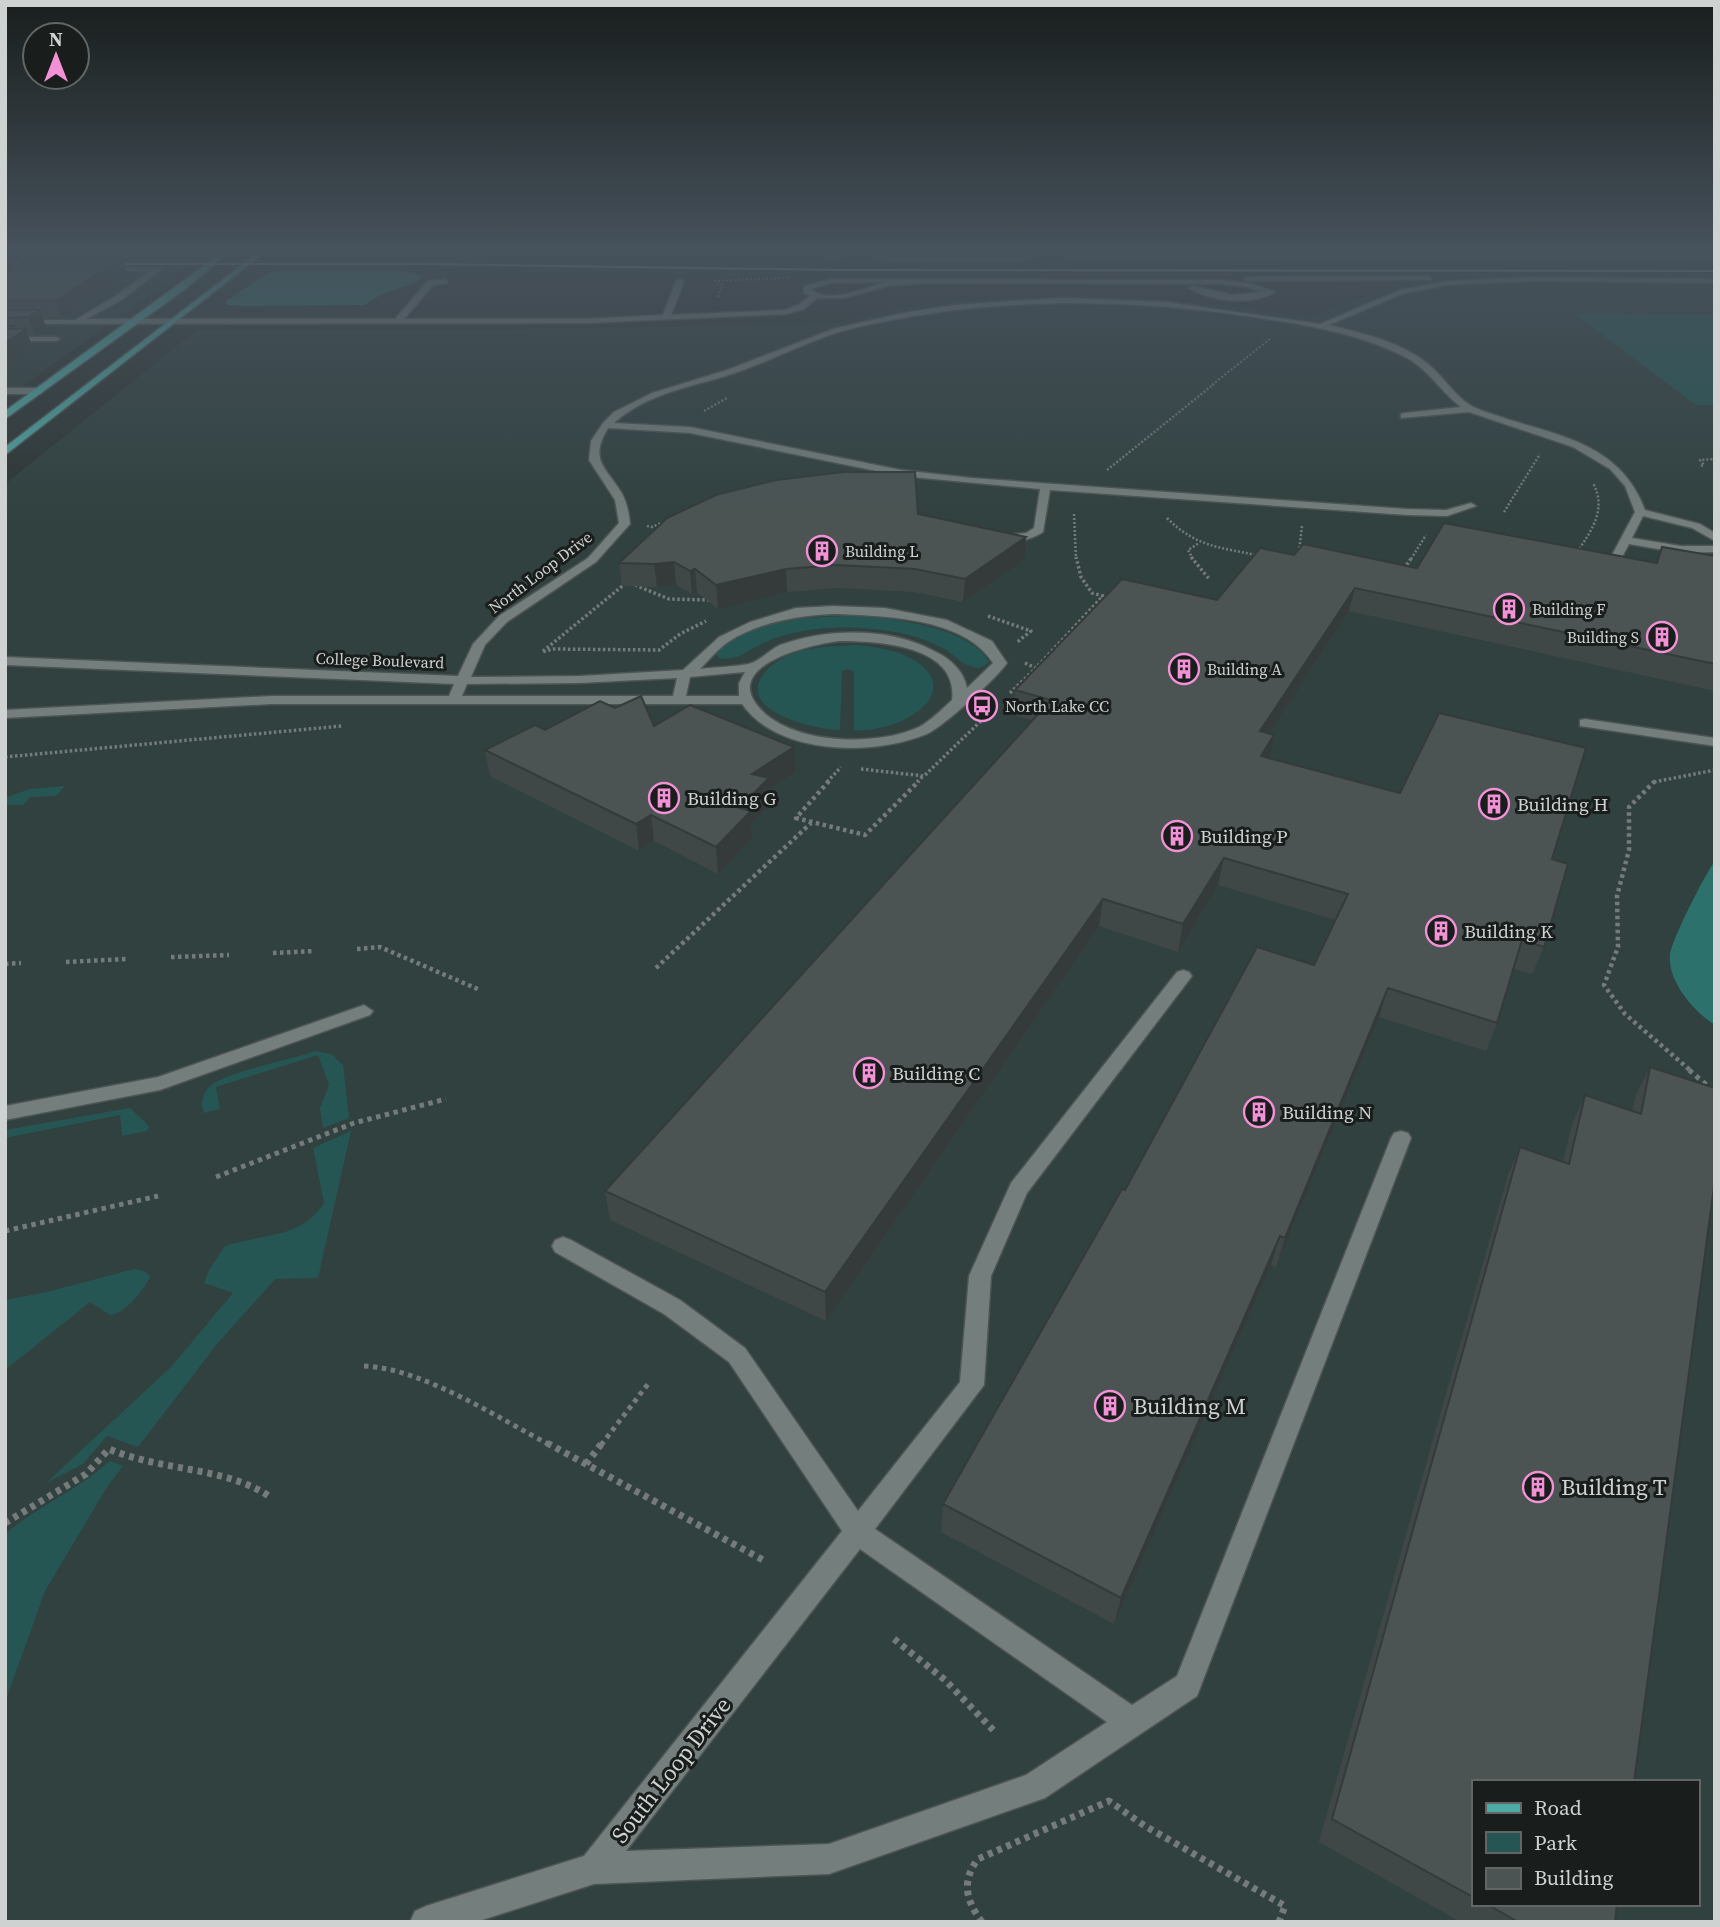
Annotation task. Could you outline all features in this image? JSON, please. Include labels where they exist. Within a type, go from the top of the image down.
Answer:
[{"type":"main road","points":[[5,416],[108,341]]},
{"type":"main road","points":[[5,452],[146,341]]},
{"type":"street","points":[[606,425],[650,397],[734,370],[805,341]]},
{"type":"street","points":[[1375,341],[1422,363],[1469,409]]},
{"type":"street","points":[[5,391],[40,391]]},
{"type":"street","points":[[1404,416],[1469,409],[1558,438],[1600,458],[1627,483],[1640,512]]},
{"type":"street","points":[[606,425],[690,430],[901,473],[1045,487],[1431,513],[1447,513],[1471,506]]},
{"type":"street","name":"North Loop Drive","points":[[453,701],[479,644],[503,619],[592,559],[625,524],[620,498],[596,470],[595,442],[606,425]]},
{"type":"street","points":[[990,539],[1029,536],[1039,530],[1045,487]]},
{"type":"street","points":[[1640,512],[1696,526],[1715,538]]},
{"type":"street","points":[[1611,568],[1640,512]]},
{"type":"street","points":[[1625,540],[1669,549],[1715,549]]},
{"type":"street","points":[[679,699],[684,676],[723,640],[754,625],[796,612],[833,610],[885,612],[943,623],[988,644],[1000,663],[995,673],[959,701],[945,717],[922,731],[889,740],[852,743],[816,740],[783,731],[759,717],[746,700],[744,683],[754,667],[774,653],[802,643],[841,637],[884,639],[930,653],[950,666],[960,683],[959,701]]},
{"type":"street","name":"College Boulevard","points":[[8,664],[76,661],[289,674],[463,680],[684,676],[754,667]]},
{"type":"street","name":"College Boulevard","points":[[5,714],[271,700],[746,700]]},
{"type":"street","points":[[1585,723],[1715,742]]},
{"type":"street","name":"South Loop Drive","points":[[594,1868],[972,1385],[980,1276],[1018,1189],[1183,976]]},
{"type":"street","points":[[5,1112],[160,1083],[364,1011]]},
{"type":"street","points":[[426,1922],[594,1868],[829,1859],[1034,1787],[1187,1686],[1401,1138]]},
{"type":"street","points":[[564,1246],[672,1307],[737,1355],[857,1532],[1132,1722]]},
{"type":"path","points":[[1103,596],[1092,593],[1081,577],[1076,559],[1074,514],[1082,489],[1267,341]]},
{"type":"path","points":[[1504,512],[1541,454],[1531,453]]},
{"type":"path","points":[[1701,466],[1704,466],[1700,460],[1715,459]]},
{"type":"path","points":[[1574,558],[1601,513],[1600,495],[1589,478]]},
{"type":"path","points":[[1041,512],[1074,514]]},
{"type":"path","points":[[1400,575],[1434,522],[1431,513]]},
{"type":"path","points":[[1299,552],[1303,515]]},
{"type":"path","points":[[1165,516],[1184,536],[1200,543],[1261,556]]},
{"type":"path","points":[[641,524],[652,527],[676,517]]},
{"type":"path","points":[[1200,543],[1188,550],[1210,580]]},
{"type":"path","points":[[626,575],[631,583],[669,599],[714,600]]},
{"type":"path","points":[[5,757],[346,725]]},
{"type":"path","points":[[842,766],[796,818],[865,835],[924,776]]},
{"type":"path","points":[[1715,770],[1656,780],[1629,807],[1629,850],[1617,896],[1618,947],[1604,985],[1625,1014],[1715,1092]]},
{"type":"path","points":[[656,968],[812,822]]},
{"type":"path","points":[[357,949],[380,947],[480,990]]},
{"type":"path","points":[[274,953],[315,951]]},
{"type":"path","points":[[171,957],[229,955]]},
{"type":"path","points":[[66,962],[126,959]]},
{"type":"path","points":[[5,964],[21,963]]},
{"type":"path","points":[[216,1177],[354,1123],[446,1099]]},
{"type":"path","points":[[5,1231],[158,1196]]},
{"type":"path","points":[[364,1366],[384,1365],[410,1374],[586,1464],[765,1561]]},
{"type":"path","points":[[586,1464],[648,1384]]},
{"type":"path","points":[[5,1524],[86,1474],[109,1449],[130,1458],[195,1473],[223,1475],[259,1488],[270,1497]]},
{"type":"path","points":[[894,1639],[945,1680],[996,1732]]},
{"type":"path","points":[[982,1922],[973,1911],[965,1885],[968,1869],[978,1859],[1109,1801],[1145,1826],[1285,1906],[1279,1922]]},
{"type":"shaded area","points":[[5,341],[85,341],[5,399]]},
{"type":"shaded area","points":[[183,341],[1715,341],[1715,1922],[5,1922],[5,484]]},
{"type":"shaded area","points":[[1715,861],[1715,1025],[1691,1004],[1677,985],[1670,964],[1670,954],[1676,935]]},
{"type":"green space","points":[[1611,341],[1715,341],[1715,405],[1696,405]]},
{"type":"green space","points":[[858,616],[910,622],[949,633],[980,650],[989,662],[983,667],[973,667],[921,638],[889,631],[851,628],[791,634],[731,658],[719,658],[715,652],[746,633],[783,622]]},
{"type":"green space","points":[[857,645],[906,656],[929,673],[933,691],[921,709],[897,723],[876,729],[854,730],[854,672],[848,669],[842,671],[840,730],[813,726],[781,716],[759,697],[758,685],[766,671],[785,657],[809,649]]},
{"type":"green space","points":[[65,786],[56,796],[30,797],[23,805],[5,805],[5,798],[29,789]]},
{"type":"green space","points":[[315,1051],[331,1054],[343,1065],[349,1118],[323,1128],[320,1108],[329,1085],[318,1055],[216,1087],[220,1109],[204,1113],[203,1096],[209,1087],[217,1082],[243,1071]]},
{"type":"green space","points":[[130,1108],[149,1126],[147,1131],[122,1136],[120,1115],[5,1138],[5,1130]]},
{"type":"green space","points":[[351,1131],[318,1278],[275,1279],[217,1344],[138,1447],[107,1436],[83,1464],[46,1483],[172,1366],[233,1293],[204,1283],[225,1246],[279,1234],[304,1224],[314,1215],[324,1203],[313,1148]]},
{"type":"green space","points":[[134,1269],[144,1271],[150,1276],[139,1294],[122,1311],[110,1315],[90,1302],[5,1370],[5,1300]]},
{"type":"green space","points":[[110,1461],[123,1466],[107,1487],[45,1591],[5,1702],[5,1534],[85,1481]]},
{"type":"building","name":"Building L","points":[[844,472],[915,472],[918,514],[1026,537],[965,579],[915,569],[836,565],[786,569],[716,585],[695,569],[690,571],[674,562],[619,563],[667,518],[716,495],[776,480]]},
{"type":"building","points":[[1444,523],[1657,563],[1662,547],[1715,556],[1715,664],[1355,588],[1260,731],[1274,735],[1261,756],[1400,793],[1439,713],[1586,748],[1552,859],[1568,864],[1544,947],[1522,940],[1497,1023],[1388,988],[1285,1238],[1280,1236],[1121,1598],[943,1504],[1122,1189],[1125,1190],[1257,947],[1314,965],[1348,894],[1224,858],[1183,924],[1103,899],[825,1292],[605,1191],[1051,700],[1015,690],[1122,579],[1217,600],[1260,548],[1294,555],[1303,544],[1417,568]]},
{"type":"building","name":"Building G","points":[[641,696],[654,726],[690,705],[794,747],[752,774],[769,778],[739,808],[751,811],[716,847],[651,815],[636,824],[485,750],[535,725],[545,730],[600,701],[615,708]]},
{"type":"building","name":"Building T","points":[[1650,1067],[1715,1088],[1715,1179],[1634,1780],[1472,1780],[1472,1896],[1332,1819],[1520,1147],[1569,1164],[1585,1095],[1641,1114]]},
{"type":"building","points":[[1490,1906],[1617,1906],[1615,1922],[1518,1922]]},
{"type":"place","name":"Building L","points":[[822,551]]},
{"type":"place","name":"Building F","points":[[1509,609]]},
{"type":"place","name":"Building S","points":[[1662,637]]},
{"type":"place","name":"Building A","points":[[1184,669]]},
{"type":"place","name":"North Lake CC","points":[[982,706]]},
{"type":"place","name":"Building G","points":[[664,798]]},
{"type":"place","name":"Building H","points":[[1494,804]]},
{"type":"place","name":"Building P","points":[[1177,836]]},
{"type":"place","name":"Building K","points":[[1441,931]]},
{"type":"place","name":"Building C","points":[[869,1073]]},
{"type":"place","name":"Building N","points":[[1259,1112]]},
{"type":"place","name":"Building M","points":[[1110,1406]]},
{"type":"place","name":"Building T","points":[[1538,1487]]}]
